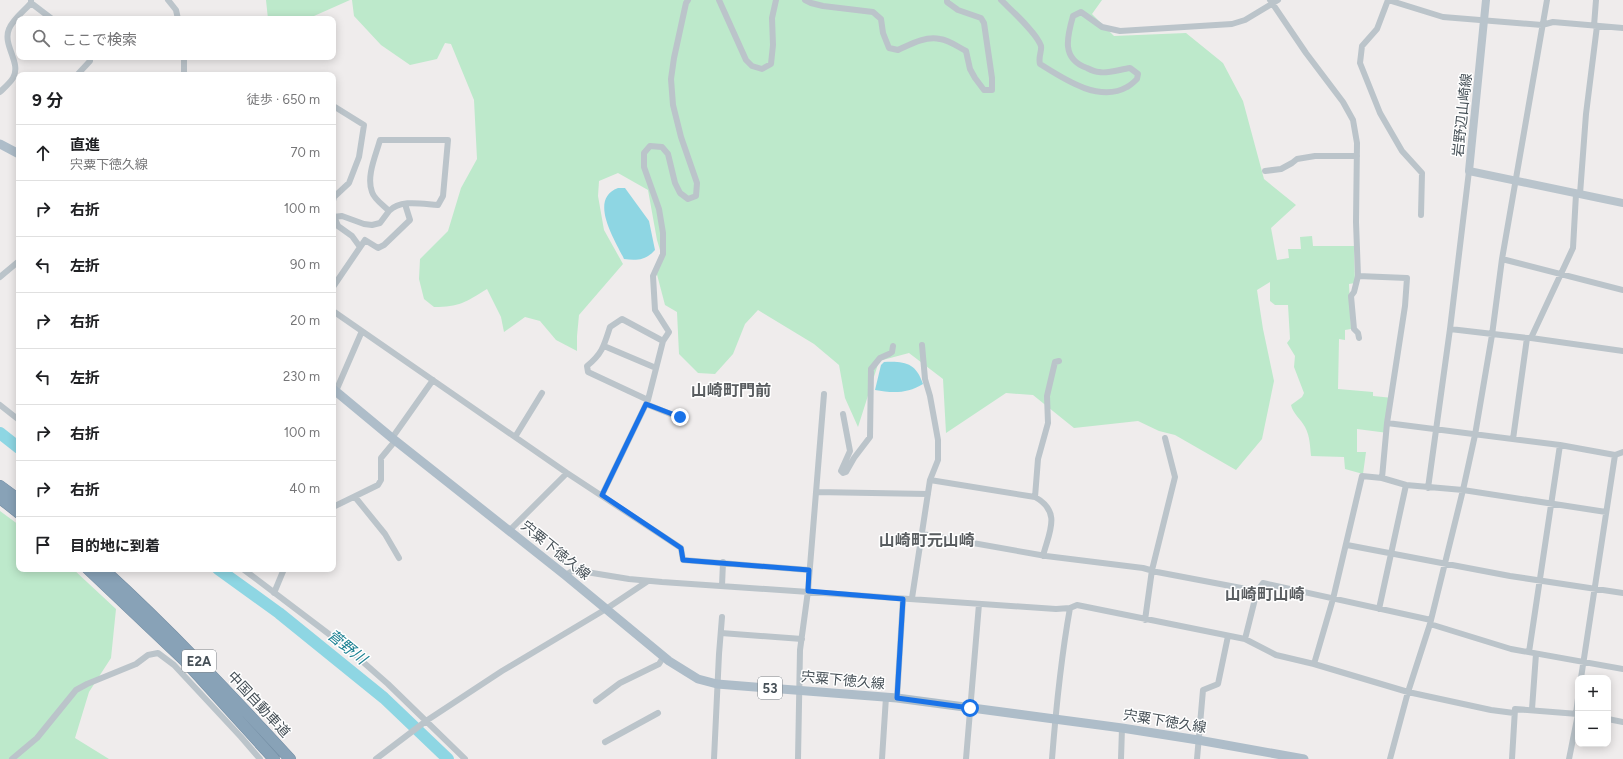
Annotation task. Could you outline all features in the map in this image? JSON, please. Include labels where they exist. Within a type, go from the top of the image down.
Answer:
[{"type":"highway","points":[[0,486],[16,498]]},
{"type":"highway","points":[[0,498],[16,511]]},
{"type":"highway","name":"中国自動車道","points":[[91,572],[184,661],[274,759]]},
{"type":"highway","name":"中国自動車道","points":[[107,572],[193,655],[290,759]]},
{"type":"main road","name":"岩野辺山崎線","points":[[1486,0],[1469,171],[1515,182],[1623,203]]},
{"type":"main road","points":[[0,144],[16,152]]},
{"type":"main road","name":"宍粟下徳久線","points":[[336,392],[393,439],[510,530],[664,656],[689,674],[706,681],[717,684],[897,698],[1122,728],[1304,759]]},
{"type":"street","points":[[168,0],[176,10],[177,16]]},
{"type":"street","points":[[602,495],[647,402],[663,341],[669,332],[654,310],[653,276],[662,254],[662,233],[659,209],[644,167],[644,153],[650,146],[662,147],[668,154],[674,183],[680,193],[688,199],[696,196],[697,183],[681,137],[673,105],[671,79],[686,3],[688,0]]},
{"type":"street","points":[[719,0],[746,60],[752,66],[762,68],[771,64],[773,45],[772,18],[776,0]]},
{"type":"street","points":[[805,0],[823,6],[873,12],[881,19],[883,33],[889,48],[898,50],[916,42],[931,38],[941,39],[966,51],[970,69],[975,78],[984,90],[992,90],[992,78],[984,23],[981,18],[958,10],[947,2],[947,0]]},
{"type":"street","points":[[1001,0],[1037,38],[1041,47],[1039,59],[1040,64],[1069,82],[1098,92],[1117,91],[1128,87],[1137,79],[1138,74],[1130,68],[1100,73],[1083,67],[1073,60],[1068,48],[1069,31],[1074,16],[1081,12],[1102,26],[1120,31],[1232,24],[1245,20],[1273,1],[1294,37],[1343,102],[1353,120],[1357,143],[1356,222],[1358,276],[1354,292],[1351,296],[1354,329],[1358,333],[1359,338]]},
{"type":"street","points":[[1421,215],[1422,173],[1402,151],[1380,113],[1360,64],[1362,46],[1377,29],[1388,0],[1404,3],[1443,17],[1542,25],[1553,22],[1623,28]]},
{"type":"street","points":[[1390,759],[1408,692],[1430,622],[1463,490],[1475,435],[1492,335],[1502,259],[1547,0]]},
{"type":"street","points":[[1513,439],[1529,338],[1573,248],[1595,26],[1596,0]]},
{"type":"street","points":[[19,16],[31,2],[48,16]]},
{"type":"street","points":[[0,92],[14,78],[15,67],[8,41],[8,30],[16,19]]},
{"type":"street","points":[[80,72],[90,60]]},
{"type":"street","points":[[184,60],[184,72]]},
{"type":"street","points":[[336,108],[364,125],[359,157],[349,183],[336,195]]},
{"type":"street","points":[[336,217],[342,216],[364,224],[372,225],[380,223],[394,206],[405,204],[438,205],[443,196],[448,140],[380,140],[372,168],[372,193],[389,211]]},
{"type":"street","points":[[1265,171],[1281,169],[1292,163],[1297,158],[1315,156],[1357,156]]},
{"type":"street","points":[[1428,488],[1450,329],[1469,171]]},
{"type":"street","points":[[336,283],[365,240],[378,248],[384,245],[410,220],[405,204]]},
{"type":"street","points":[[336,222],[338,226],[352,236],[360,247]]},
{"type":"street","points":[[1502,259],[1623,290]]},
{"type":"street","points":[[0,277],[16,264]]},
{"type":"street","points":[[1358,276],[1407,278],[1405,306],[1387,423],[1382,478]]},
{"type":"street","points":[[336,313],[515,437],[681,548],[683,560],[809,570]]},
{"type":"street","points":[[663,341],[622,319],[610,327],[604,346],[597,358],[587,366],[588,372],[683,419]]},
{"type":"street","points":[[1450,329],[1623,351]]},
{"type":"street","points":[[336,386],[362,331]]},
{"type":"street","points":[[912,598],[930,480],[938,460],[938,440],[930,396],[925,379],[922,345]]},
{"type":"street","points":[[604,346],[656,368]]},
{"type":"street","points":[[843,414],[850,451],[841,471],[843,473],[846,472],[854,458],[870,437],[871,369],[880,358],[892,352],[893,346]]},
{"type":"street","points":[[1034,498],[1038,459],[1048,423],[1047,396],[1049,383],[1055,362],[1059,361]]},
{"type":"street","points":[[336,506],[378,485],[381,480],[381,458],[433,380]]},
{"type":"street","points":[[515,437],[542,393]]},
{"type":"street","points":[[798,759],[801,690],[800,650],[808,591],[824,394]]},
{"type":"street","points":[[0,405],[16,418]]},
{"type":"street","points":[[1387,423],[1475,435],[1560,444],[1615,455],[1623,451]]},
{"type":"street","points":[[1145,620],[1152,570],[1175,477],[1165,438]]},
{"type":"street","points":[[1529,652],[1541,581],[1560,444]]},
{"type":"street","points":[[1581,675],[1615,455]]},
{"type":"street","points":[[510,530],[567,472]]},
{"type":"street","points":[[1314,664],[1333,599],[1362,476],[1382,478],[1406,485],[1463,490],[1606,512]]},
{"type":"street","points":[[930,480],[1034,498],[1044,502],[1050,511],[1052,520],[1043,556]]},
{"type":"street","points":[[1380,609],[1406,485]]},
{"type":"street","points":[[816,492],[928,494]]},
{"type":"street","points":[[355,497],[385,534],[399,558]]},
{"type":"street","points":[[922,534],[1043,556],[1143,568],[1232,588],[1257,591]]},
{"type":"street","points":[[1347,544],[1444,564],[1541,581],[1623,593]]},
{"type":"street","points":[[722,586],[723,562]]},
{"type":"street","points":[[565,575],[574,570],[648,581],[808,591],[903,599],[912,598],[1056,609],[1070,608],[1076,605],[1245,639],[1276,655],[1314,664],[1408,692],[1491,710],[1514,713]]},
{"type":"street","points":[[247,572],[346,647],[465,759]]},
{"type":"street","points":[[274,593],[283,572]]},
{"type":"street","points":[[376,759],[426,721],[502,671],[606,609],[648,581]]},
{"type":"street","points":[[1245,639],[1257,591],[1263,583],[1380,609],[1430,622],[1491,643],[1536,654],[1623,670]]},
{"type":"street","points":[[897,698],[903,599]]},
{"type":"street","points":[[966,759],[978,604]]},
{"type":"street","points":[[1052,759],[1054,720],[1062,650],[1070,608]]},
{"type":"street","points":[[714,759],[717,684],[722,617]]},
{"type":"street","points":[[721,633],[802,639]]},
{"type":"street","points":[[1197,759],[1203,690],[1218,684],[1228,636]]},
{"type":"street","points":[[12,759],[37,738],[76,690],[136,664],[148,655],[158,653],[174,664],[260,759]]},
{"type":"street","points":[[1532,709],[1536,654]]},
{"type":"street","points":[[596,701],[620,683],[659,664],[664,656]]},
{"type":"street","points":[[882,759],[886,697]]},
{"type":"street","points":[[1512,759],[1515,709],[1532,709],[1575,714]]},
{"type":"street","points":[[605,742],[658,713]]},
{"type":"street","points":[[1611,720],[1623,722]]},
{"type":"street","points":[[1569,759],[1575,725]]},
{"type":"street","points":[[1121,759],[1122,728]]},
{"type":"green space","points":[[266,0],[350,0],[314,16],[268,16]]},
{"type":"green space","points":[[352,0],[1102,0],[1092,14],[1114,36],[1186,33],[1223,63],[1243,101],[1264,179],[1296,205],[1271,228],[1277,260],[1289,258],[1288,249],[1301,249],[1300,237],[1312,236],[1313,246],[1354,246],[1355,283],[1349,284],[1351,329],[1345,330],[1345,340],[1339,339],[1338,389],[1373,392],[1373,396],[1393,398],[1388,433],[1357,429],[1357,452],[1366,452],[1363,474],[1345,469],[1344,457],[1311,456],[1310,441],[1307,430],[1293,411],[1291,405],[1302,397],[1304,393],[1294,367],[1295,356],[1287,343],[1290,339],[1288,305],[1275,305],[1270,301],[1270,282],[1257,290],[1263,329],[1274,381],[1262,439],[1236,470],[1175,435],[1159,431],[1138,421],[1074,428],[1033,395],[1006,393],[946,433],[943,379],[909,353],[879,361],[858,427],[845,398],[839,365],[814,344],[758,310],[745,324],[733,354],[715,374],[698,373],[679,354],[677,312],[665,305],[655,267],[663,260],[657,240],[648,190],[618,173],[599,181],[598,196],[604,230],[623,264],[579,315],[577,351],[556,340],[540,321],[525,317],[504,332],[501,317],[487,289],[462,303],[450,306],[434,307],[424,299],[419,279],[420,259],[448,231],[461,188],[477,159],[474,100],[451,44],[445,43],[437,59],[410,65],[381,45],[354,16]]},
{"type":"green space","points":[[0,511],[16,523],[16,572],[76,572],[116,609],[111,658],[89,692],[75,738],[109,759],[0,759]]},
{"type":"water","points":[[618,188],[625,188],[649,221],[655,250],[645,258],[637,260],[624,259],[610,231],[604,210],[605,201],[609,193]]},
{"type":"water","points":[[884,362],[898,362],[909,365],[917,372],[923,384],[911,390],[899,392],[875,390],[881,365]]},
{"type":"waterway","name":"菅野川","points":[[0,433],[16,446]]},
{"type":"waterway","name":"菅野川","points":[[222,572],[279,613],[384,698],[448,759]]},
{"type":"district","name":"山崎町門前","points":[[731,390]]},
{"type":"district","name":"山崎町元山崎","points":[[927,540]]},
{"type":"district","name":"山崎町山崎","points":[[1265,594]]},
{"type":"route","points":[[680,417],[646,404],[602,495],[681,548],[683,560],[809,570],[808,591],[903,599],[897,698],[970,708]]}]
